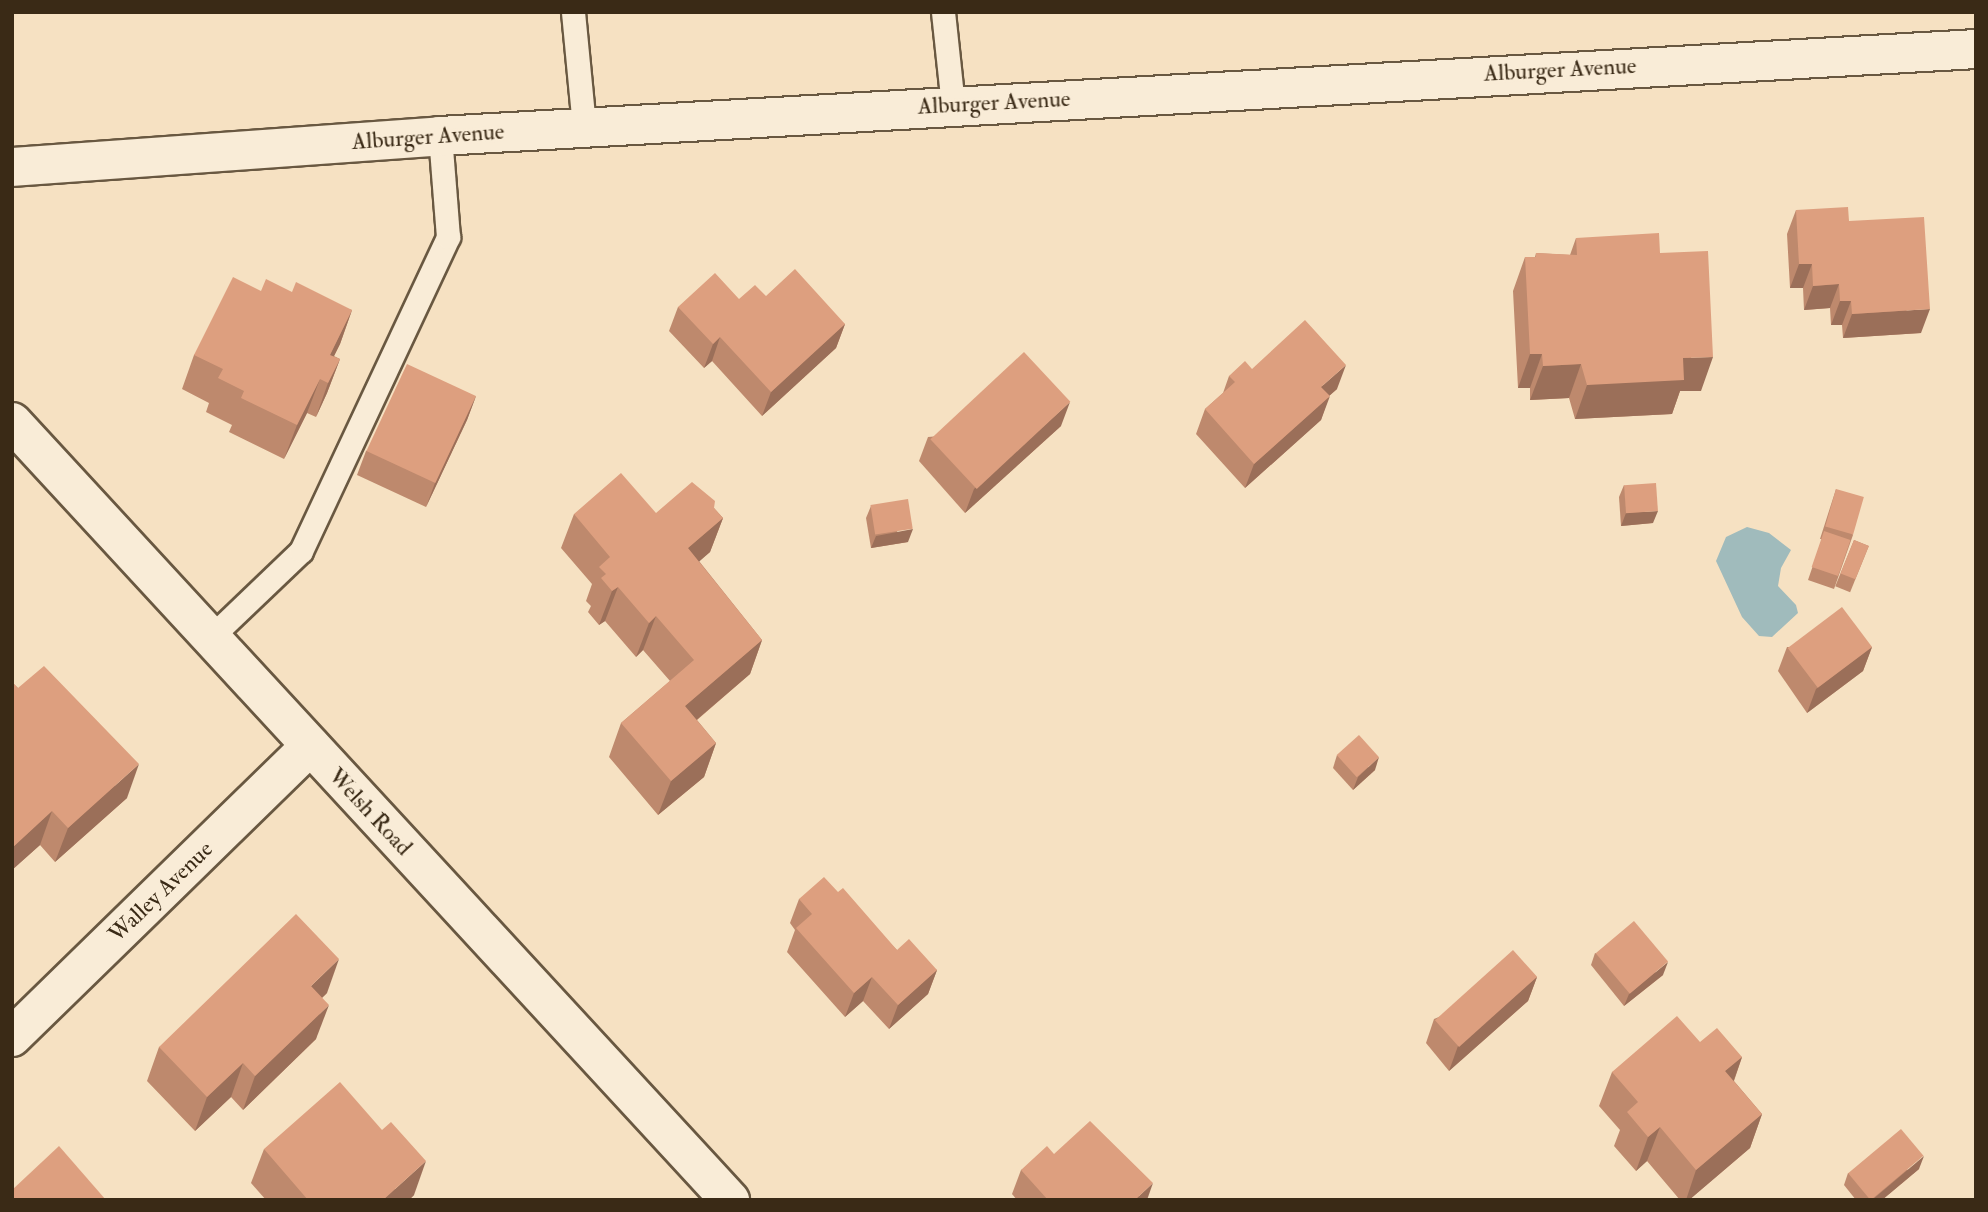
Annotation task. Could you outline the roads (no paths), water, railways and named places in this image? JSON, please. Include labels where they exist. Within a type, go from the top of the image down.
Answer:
[{"type":"street","name":"Alburger Avenue","points":[[12,167],[584,127],[1976,49]]},
{"type":"street","name":"Welsh Road","points":[[12,422],[730,1200]]},
{"type":"street","name":"Walley Avenue","points":[[12,1037],[310,746]]},
{"type":"lane","points":[[573,12],[584,127]]},
{"type":"lane","points":[[943,12],[953,106]]},
{"type":"lane","points":[[211,637],[301,551],[448,237],[440,136]]},
{"type":"water","points":[[1747,527],[1769,533],[1791,550],[1781,568],[1778,586],[1796,605],[1798,613],[1772,637],[1759,636],[1742,617],[1716,561],[1726,537]]}]
